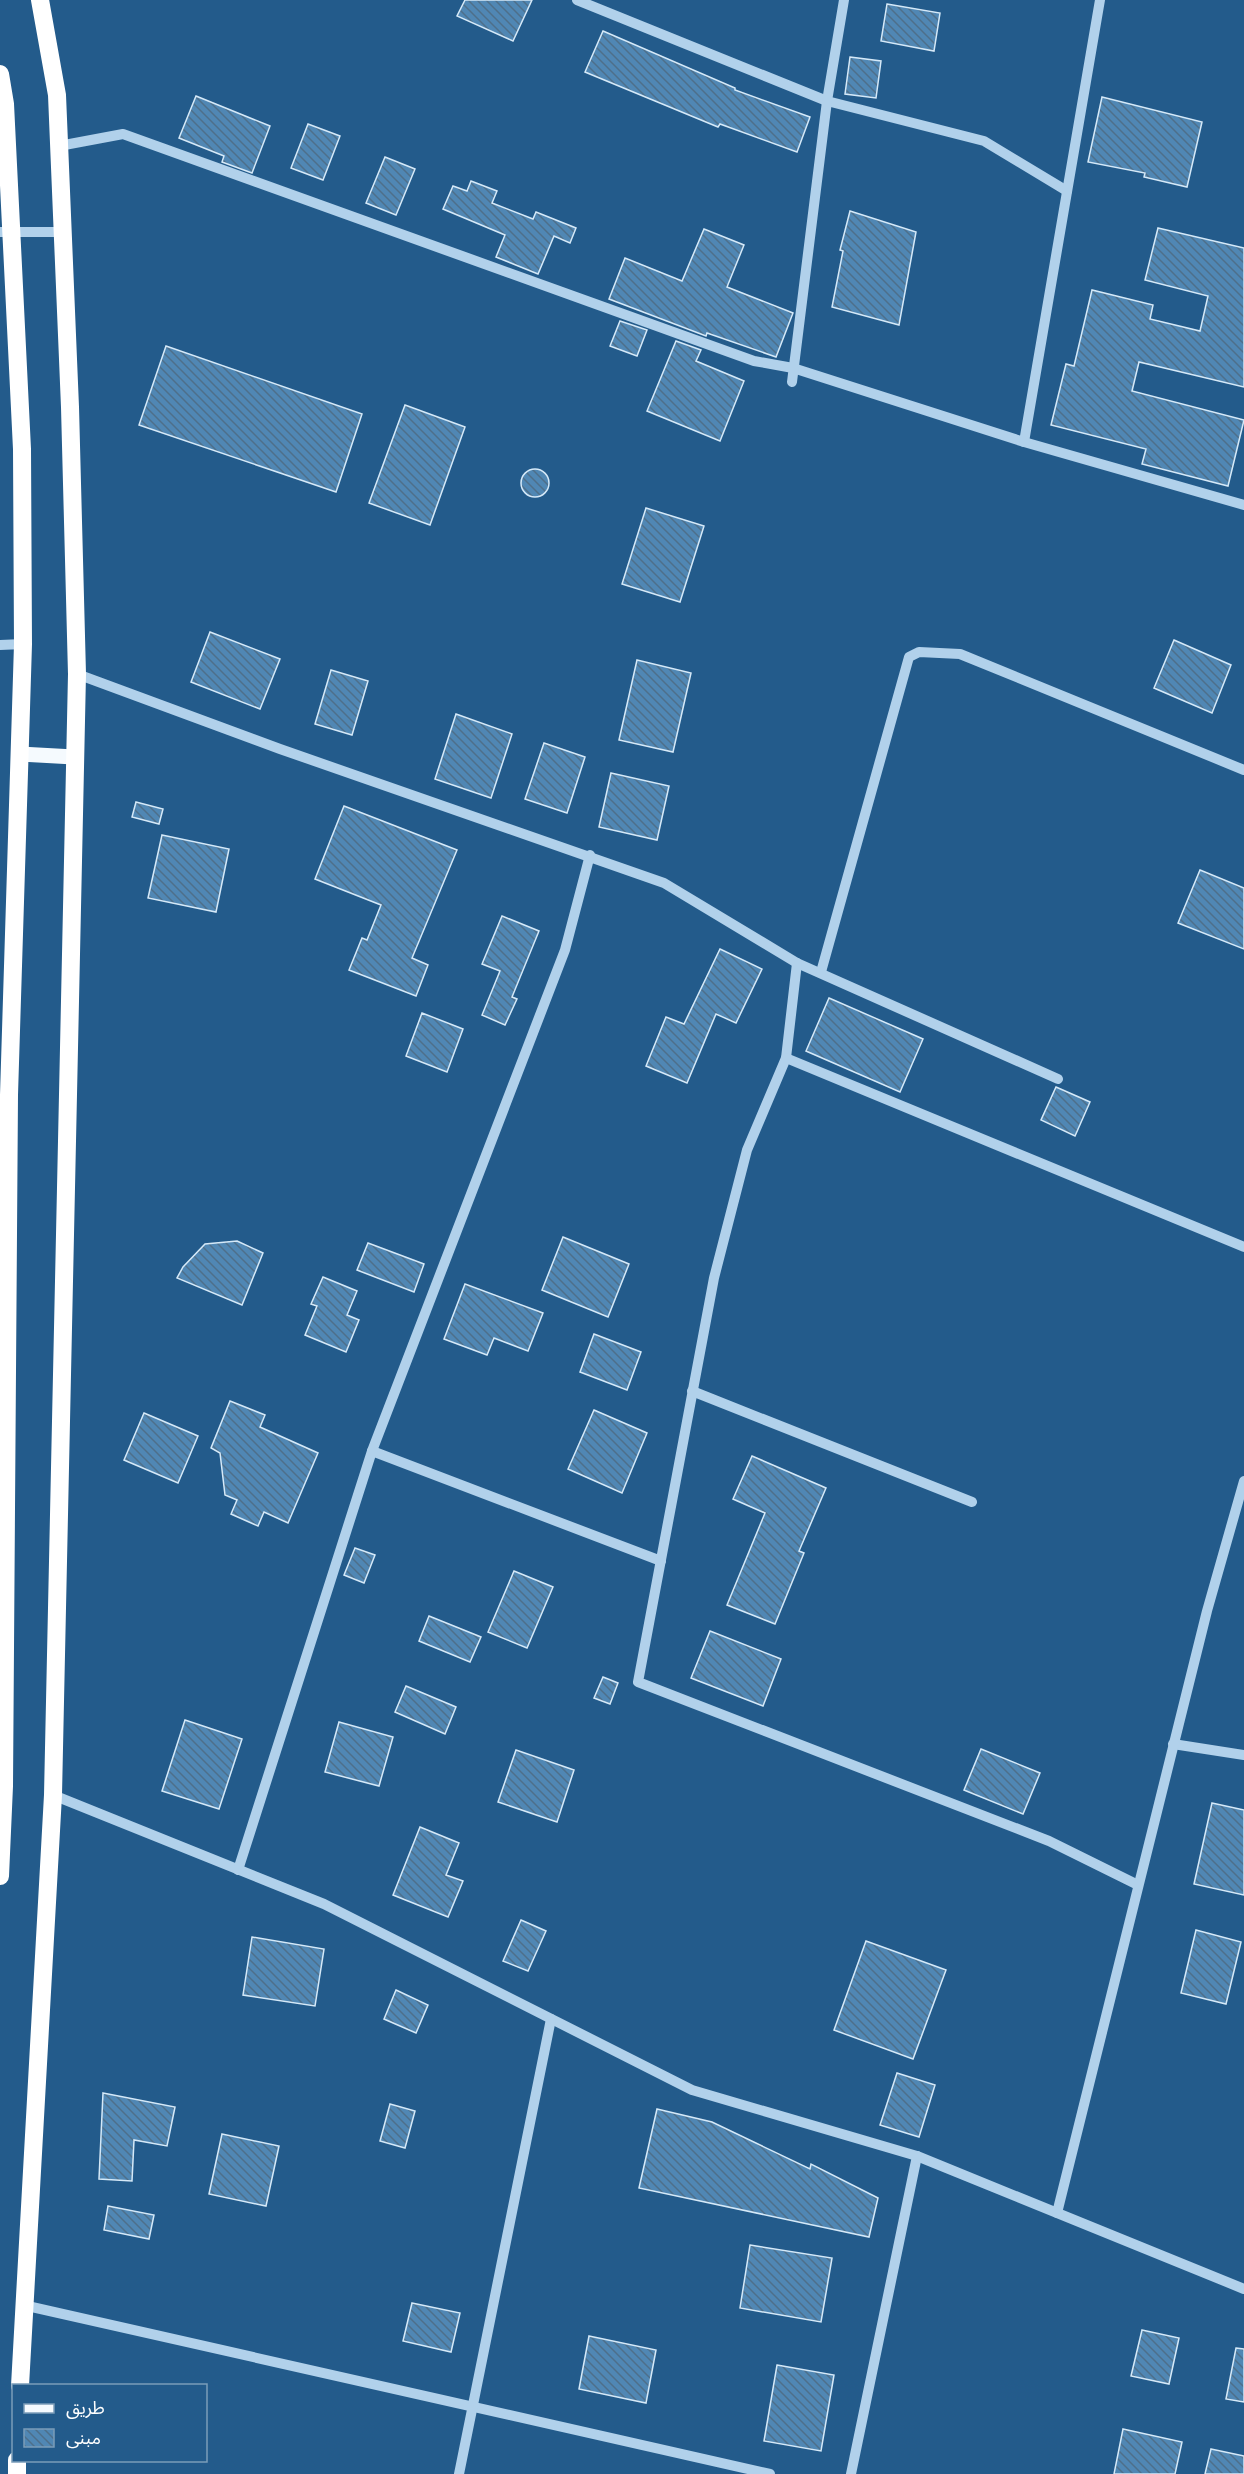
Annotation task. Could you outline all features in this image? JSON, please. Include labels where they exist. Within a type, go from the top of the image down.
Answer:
[{"type":"highway","points":[[20,2384],[53,1795],[77,674],[60,146],[57,95],[40,0]]},
{"type":"highway","points":[[0,75],[4,104],[6,232],[22,449],[23,645],[5,1095],[4,1762],[0,1876]]},
{"type":"main road","points":[[20,754],[74,756]]},
{"type":"street","points":[[577,0],[827,101],[984,141],[1067,191]]},
{"type":"street","points":[[792,382],[827,101],[844,0]]},
{"type":"street","points":[[1024,442],[1100,0]]},
{"type":"street","points":[[60,146],[123,134],[754,361],[794,368],[1024,442],[1244,505]]},
{"type":"street","points":[[6,232],[63,232]]},
{"type":"street","points":[[0,645],[23,645]]},
{"type":"street","points":[[820,972],[909,657],[919,652],[960,654],[1244,770]]},
{"type":"street","points":[[77,674],[280,749],[590,855],[664,883],[798,963],[1058,1079]]},
{"type":"street","points":[[238,1870],[372,1451],[565,950],[590,855]]},
{"type":"street","points":[[798,963],[786,1058],[747,1150],[714,1278],[639,1682],[1049,1841],[1138,1885]]},
{"type":"street","points":[[786,1058],[1244,1247]]},
{"type":"street","points":[[692,1391],[972,1502]]},
{"type":"street","points":[[372,1451],[661,1561]]},
{"type":"street","points":[[1057,2213],[1173,1744],[1244,1480]]},
{"type":"street","points":[[1173,1744],[1244,1755]]},
{"type":"street","points":[[53,1795],[324,1904],[692,2090],[917,2156],[1244,2289]]},
{"type":"street","points":[[459,2474],[475,2407],[551,2019]]},
{"type":"street","points":[[850,2474],[917,2156]]},
{"type":"street","points":[[23,2305],[770,2474]]},
{"type":"building","points":[[465,0],[532,0],[513,41],[457,16]]},
{"type":"building","points":[[887,4],[940,13],[934,51],[881,41]]},
{"type":"building","points":[[603,31],[735,88],[735,90],[810,117],[797,152],[720,124],[718,127],[585,72]]},
{"type":"building","points":[[850,57],[881,61],[876,98],[845,94]]},
{"type":"building","points":[[196,96],[270,126],[252,173],[222,162],[224,156],[179,138]]},
{"type":"building","points":[[1102,97],[1202,122],[1187,187],[1144,177],[1145,173],[1088,162]]},
{"type":"building","points":[[308,124],[340,136],[323,180],[291,168]]},
{"type":"building","points":[[385,157],[415,169],[396,215],[366,203]]},
{"type":"building","points":[[471,181],[497,191],[492,203],[533,219],[536,212],[576,228],[570,243],[554,236],[538,274],[496,257],[505,235],[443,209],[453,186],[467,191]]},
{"type":"building","points":[[850,211],[916,232],[899,325],[832,307],[843,251],[840,250]]},
{"type":"building","points":[[1158,228],[1244,248],[1244,387],[1139,362],[1132,391],[1244,420],[1228,486],[1142,464],[1146,449],[1051,425],[1066,364],[1074,366],[1092,290],[1153,305],[1150,319],[1200,331],[1208,296],[1145,280]]},
{"type":"building","points":[[704,229],[744,245],[727,287],[793,313],[776,357],[707,333],[706,336],[609,299],[625,258],[682,281]]},
{"type":"building","points":[[620,321],[647,330],[637,356],[610,346]]},
{"type":"building","points":[[676,341],[701,350],[696,361],[744,381],[720,441],[647,411]]},
{"type":"building","points":[[166,346],[362,414],[336,492],[139,425]]},
{"type":"building","points":[[405,405],[465,427],[430,525],[369,503]]},
{"type":"building","points":[[535,469],[545,473],[549,483],[545,493],[535,497],[525,493],[521,483],[525,473]]},
{"type":"building","points":[[646,508],[704,526],[680,602],[622,584]]},
{"type":"building","points":[[210,632],[280,659],[260,709],[191,682]]},
{"type":"building","points":[[1174,640],[1231,665],[1212,713],[1154,688]]},
{"type":"building","points":[[637,660],[691,673],[673,752],[619,740]]},
{"type":"building","points":[[331,670],[368,681],[352,735],[315,724]]},
{"type":"building","points":[[456,714],[512,734],[491,798],[435,779]]},
{"type":"building","points":[[544,743],[585,757],[567,813],[525,799]]},
{"type":"building","points":[[611,773],[669,786],[657,840],[599,827]]},
{"type":"building","points":[[136,802],[163,809],[159,824],[132,817]]},
{"type":"building","points":[[344,806],[457,850],[412,958],[428,965],[416,996],[349,970],[362,938],[367,940],[381,905],[315,879]]},
{"type":"building","points":[[162,835],[229,849],[216,912],[148,898]]},
{"type":"building","points":[[1200,870],[1244,888],[1244,949],[1178,923]]},
{"type":"building","points":[[502,916],[539,931],[512,997],[517,999],[505,1025],[482,1015],[500,971],[482,964]]},
{"type":"building","points":[[720,949],[762,969],[736,1023],[716,1014],[687,1083],[646,1066],[666,1017],[684,1024]]},
{"type":"building","points":[[829,998],[923,1039],[900,1092],[806,1051]]},
{"type":"building","points":[[422,1013],[463,1029],[447,1072],[406,1056]]},
{"type":"building","points":[[1056,1087],[1090,1102],[1075,1136],[1041,1120]]},
{"type":"building","points":[[563,1237],[629,1264],[608,1317],[542,1290]]},
{"type":"building","points":[[237,1241],[263,1253],[242,1305],[177,1278],[183,1267],[205,1244]]},
{"type":"building","points":[[368,1243],[424,1264],[414,1292],[357,1270]]},
{"type":"building","points":[[323,1277],[357,1291],[347,1315],[359,1320],[346,1352],[305,1335],[317,1306],[311,1304]]},
{"type":"building","points":[[465,1284],[543,1313],[528,1351],[494,1338],[487,1355],[444,1339]]},
{"type":"building","points":[[594,1334],[641,1352],[627,1390],[580,1372]]},
{"type":"building","points":[[230,1401],[265,1415],[260,1427],[318,1453],[288,1523],[264,1512],[258,1526],[231,1514],[237,1500],[225,1495],[220,1453],[211,1448]]},
{"type":"building","points":[[594,1410],[647,1433],[622,1493],[568,1469]]},
{"type":"building","points":[[144,1413],[198,1436],[178,1483],[124,1460]]},
{"type":"building","points":[[752,1456],[826,1488],[799,1551],[804,1553],[775,1624],[727,1605],[765,1513],[733,1499]]},
{"type":"building","points":[[355,1548],[375,1555],[364,1583],[344,1575]]},
{"type":"building","points":[[514,1571],[553,1587],[527,1648],[488,1632]]},
{"type":"building","points":[[429,1616],[481,1637],[470,1662],[419,1641]]},
{"type":"building","points":[[710,1631],[781,1659],[763,1706],[691,1678]]},
{"type":"building","points":[[603,1677],[618,1683],[610,1704],[594,1698]]},
{"type":"building","points":[[406,1686],[456,1707],[445,1734],[395,1712]]},
{"type":"building","points":[[185,1720],[242,1739],[219,1809],[162,1791]]},
{"type":"building","points":[[339,1722],[393,1737],[379,1786],[325,1772]]},
{"type":"building","points":[[981,1749],[1040,1773],[1023,1814],[964,1790]]},
{"type":"building","points":[[516,1750],[574,1770],[557,1822],[498,1802]]},
{"type":"building","points":[[1212,1803],[1244,1810],[1244,1895],[1194,1884]]},
{"type":"building","points":[[420,1827],[459,1843],[446,1875],[463,1881],[448,1917],[393,1895]]},
{"type":"building","points":[[521,1920],[546,1931],[528,1971],[503,1961]]},
{"type":"building","points":[[1196,1930],[1241,1942],[1226,2004],[1181,1993]]},
{"type":"building","points":[[252,1937],[324,1949],[315,2006],[243,1995]]},
{"type":"building","points":[[866,1941],[946,1970],[913,2059],[834,2030]]},
{"type":"building","points":[[396,1990],[428,2005],[416,2033],[384,2019]]},
{"type":"building","points":[[897,2073],[935,2085],[919,2137],[880,2125]]},
{"type":"building","points":[[103,2093],[175,2107],[167,2146],[134,2140],[132,2181],[99,2179]]},
{"type":"building","points":[[390,2104],[415,2111],[405,2148],[380,2141]]},
{"type":"building","points":[[657,2109],[712,2122],[810,2169],[811,2164],[878,2198],[869,2237],[639,2188]]},
{"type":"building","points":[[222,2134],[279,2146],[266,2206],[209,2194]]},
{"type":"building","points":[[108,2206],[154,2215],[149,2239],[104,2230]]},
{"type":"building","points":[[750,2245],[832,2258],[821,2322],[740,2308]]},
{"type":"building","points":[[412,2303],[460,2313],[451,2352],[403,2341]]},
{"type":"building","points":[[1142,2330],[1179,2338],[1169,2384],[1131,2376]]},
{"type":"building","points":[[589,2336],[656,2350],[646,2403],[579,2389]]},
{"type":"building","points":[[1236,2348],[1244,2349],[1244,2402],[1226,2399]]},
{"type":"building","points":[[777,2365],[834,2375],[821,2451],[764,2441]]},
{"type":"building","points":[[1123,2429],[1182,2442],[1175,2474],[1114,2474]]},
{"type":"building","points":[[1211,2449],[1244,2456],[1244,2474],[1205,2474]]}]
